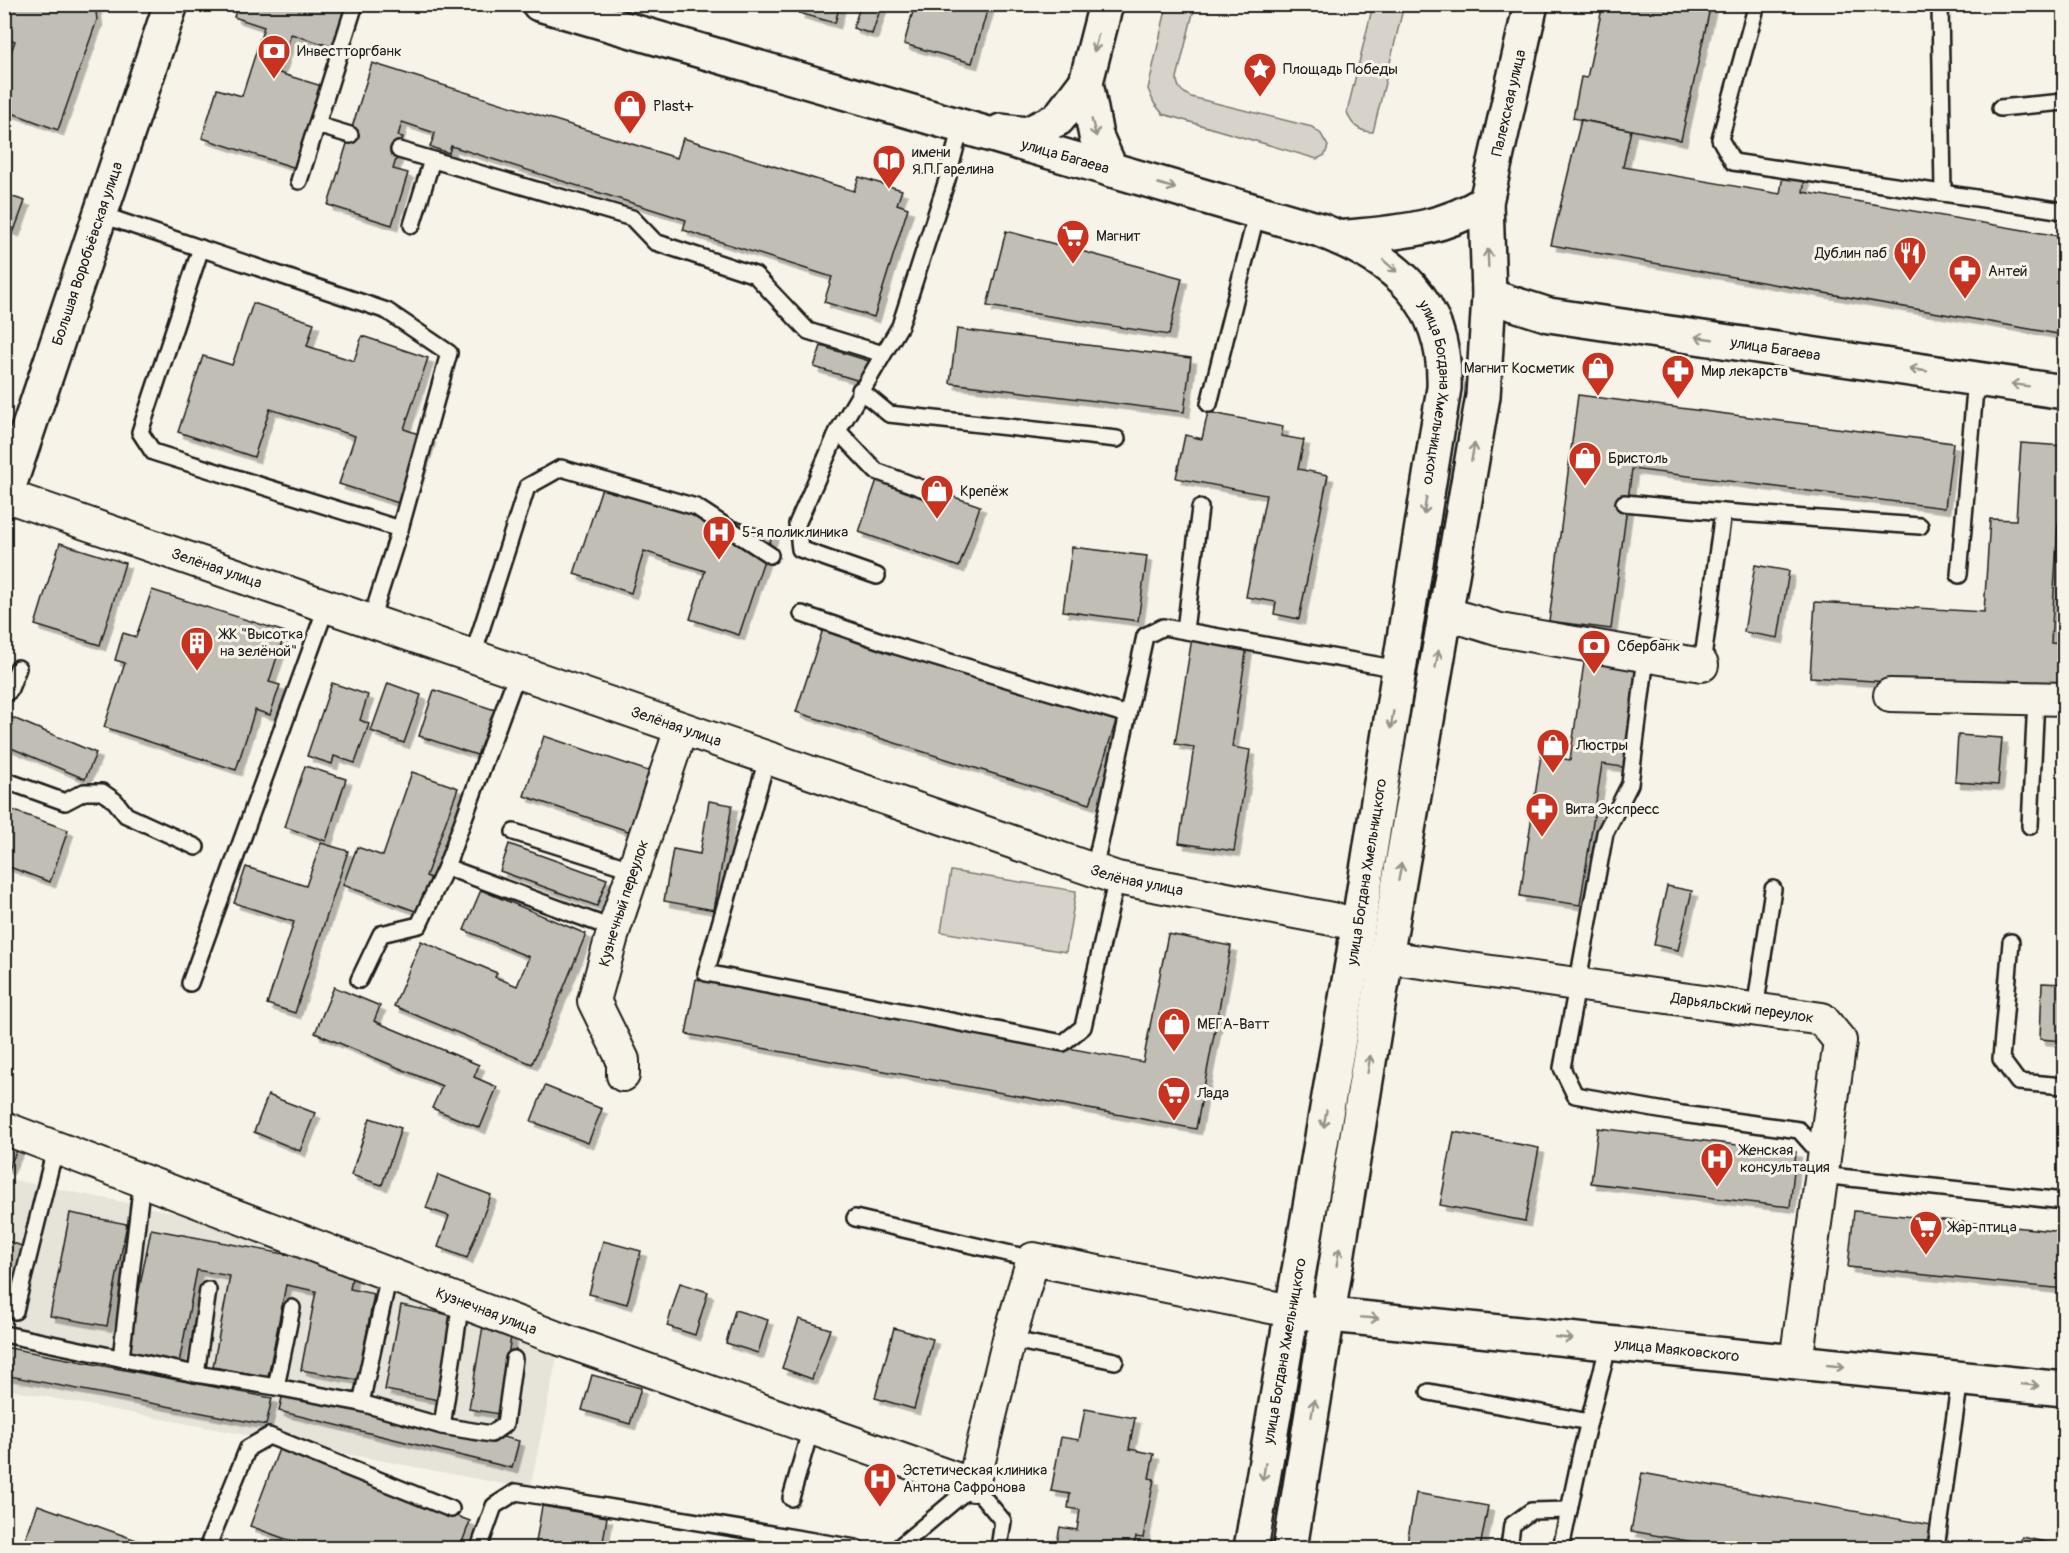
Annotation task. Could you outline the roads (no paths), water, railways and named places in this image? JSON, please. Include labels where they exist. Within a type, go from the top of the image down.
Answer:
[{"type":"main road","name":"Большая Воробьёвская улица","points":[[5,498],[102,215],[171,4]]},
{"type":"main road","name":"улица Багаева","points":[[538,4],[1257,212],[1339,238],[1424,229],[1446,223],[1486,202]]},
{"type":"main road","points":[[961,127],[1027,134],[1058,119],[1086,82],[1106,4]]},
{"type":"main road","name":"Палехская улица","points":[[1486,202],[1531,4]]},
{"type":"main road","points":[[1086,82],[1096,136],[1111,170]]},
{"type":"main road","points":[[1290,1548],[1386,957],[1483,396],[1489,296],[1486,202]]},
{"type":"main road","name":"улица Богдана Хмельницкого","points":[[1251,1548],[1358,924],[1444,388],[1442,354],[1437,330],[1426,309],[1397,272],[1380,258],[1339,238]]},
{"type":"main road","name":"улица Багаева","points":[[1489,296],[1549,315],[2064,392]]},
{"type":"main road","name":"улица Маяковского","points":[[1291,1311],[2064,1389]]},
{"type":"street","name":"Зелёная улица","points":[[5,498],[371,620],[767,759],[1106,874],[1358,924]]},
{"type":"street","points":[[1445,613],[1500,630],[1702,665]]},
{"type":"street","points":[[1890,695],[2050,699]]},
{"type":"street","name":"Кузнечный переулок","points":[[623,1075],[623,1060],[594,1001],[614,929],[681,729]]},
{"type":"street","name":"Дарьяльский переулок","points":[[1386,957],[1822,1019],[1840,1041],[1796,1362]]},
{"type":"street","name":"Кузнечная улица","points":[[4,1128],[461,1302],[973,1485]]},
{"type":"street","points":[[973,1485],[1009,1339],[1033,1259],[1291,1311]]},
{"type":"lane","points":[[299,181],[355,4]]},
{"type":"lane","points":[[1757,4],[1720,139],[1733,162],[2064,211]]},
{"type":"lane","points":[[1940,4],[1943,193]]},
{"type":"lane","points":[[2000,108],[2064,102]]},
{"type":"lane","points":[[317,125],[350,135]]},
{"type":"lane","points":[[877,576],[801,549],[797,524],[838,431],[860,390],[900,326],[947,180],[961,127]]},
{"type":"lane","points":[[399,150],[632,219],[655,242],[755,274],[808,332],[883,354]]},
{"type":"lane","points":[[412,225],[432,160]]},
{"type":"lane","points":[[1209,404],[1257,212]]},
{"type":"lane","points":[[102,215],[387,311],[449,353],[400,529],[371,620]]},
{"type":"lane","points":[[201,248],[140,432],[153,452],[400,529]]},
{"type":"lane","points":[[1959,575],[1976,378]]},
{"type":"lane","points":[[860,390],[889,414],[1117,439]]},
{"type":"lane","points":[[838,431],[876,471],[929,491]]},
{"type":"lane","points":[[473,656],[527,487],[561,468],[696,507],[770,555]]},
{"type":"lane","points":[[1624,503],[1920,526]]},
{"type":"lane","points":[[1185,630],[1200,508]]},
{"type":"lane","points":[[1702,665],[1723,512]]},
{"type":"lane","points":[[190,983],[327,605]]},
{"type":"lane","points":[[802,614],[896,646],[1128,715]]},
{"type":"lane","points":[[767,759],[706,973],[1063,1043],[1083,1027],[1128,715],[1145,636],[1163,627],[1399,669]]},
{"type":"lane","points":[[1646,657],[1630,784],[1605,833],[1562,1068],[1575,1095],[1682,1114],[1799,1130],[1822,1166],[2064,1201]]},
{"type":"lane","points":[[4,694],[9,691],[18,668]]},
{"type":"lane","points":[[360,980],[381,934],[419,925],[446,867],[518,671]]},
{"type":"lane","points":[[2030,826],[2050,699]]},
{"type":"lane","points":[[4,780],[65,802],[84,792],[102,792],[115,801],[126,815],[196,847]]},
{"type":"lane","points":[[514,832],[634,870]]},
{"type":"lane","points":[[446,867],[614,929]]},
{"type":"lane","points":[[1755,1010],[1773,889]]},
{"type":"lane","points":[[2011,942],[2001,1059],[2018,1082],[2064,1086]]},
{"type":"lane","points":[[15,1311],[55,1149]]},
{"type":"lane","points":[[122,1358],[142,1181]]},
{"type":"lane","points":[[855,1218],[1033,1259]]},
{"type":"lane","points":[[361,1403],[390,1275]]},
{"type":"lane","points":[[196,1374],[208,1290]]},
{"type":"lane","points":[[442,1426],[461,1302]]},
{"type":"lane","points":[[276,1387],[292,1308]]},
{"type":"lane","points":[[4,1334],[196,1374],[361,1403],[442,1426],[491,1434],[505,1424],[514,1359]]},
{"type":"lane","points":[[1009,1339],[1115,1361]]},
{"type":"lane","points":[[1561,1548],[1609,1343]]},
{"type":"lane","points":[[1936,1548],[1960,1378]]},
{"type":"lane","points":[[1429,1392],[1589,1422]]},
{"type":"lane","points":[[791,1498],[811,1428]]},
{"type":"lane","points":[[207,1548],[248,1448],[269,1436],[451,1509]]},
{"type":"lane","points":[[898,1548],[973,1485],[1003,1521],[999,1548]]},
{"type":"lane","points":[[479,1548],[494,1506],[516,1492],[856,1548]]},
{"type":"lane","points":[[1509,1548],[1512,1525],[1531,1511],[1569,1510]]},
{"type":"place","name":"Инвестторгбанк","points":[[274,80]]},
{"type":"place","name":"Площадь Победы","points":[[1260,98]]},
{"type":"place","name":"Plast+","points":[[630,135]]},
{"type":"place","name":"имени Я.П.Гарелина","points":[[889,190]]},
{"type":"place","name":"Магнит","points":[[1073,265]]},
{"type":"place","name":"Дублин паб","points":[[1910,282]]},
{"type":"place","name":"Антей","points":[[1965,300]]},
{"type":"place","name":"Магнит Косметик","points":[[1598,397]]},
{"type":"place","name":"Мир лекарств","points":[[1678,400]]},
{"type":"place","name":"Бристоль","points":[[1585,487]]},
{"type":"place","name":"Крепёж","points":[[937,520]]},
{"type":"place","name":"5-я поликлиника","points":[[719,561]]},
{"type":"place","name":"ЖК \"Высотка на зелёной\"","points":[[197,672]]},
{"type":"place","name":"Сбербанк","points":[[1594,675]]},
{"type":"place","name":"Люстры","points":[[1553,774]]},
{"type":"place","name":"Вита Экспресс","points":[[1542,838]]},
{"type":"place","name":"МЕГА-Ватт","points":[[1174,1053]]},
{"type":"place","name":"Лада","points":[[1174,1122]]},
{"type":"place","name":"Женская консультация","points":[[1717,1188]]},
{"type":"place","name":"Жар-птица","points":[[1926,1256]]},
{"type":"place","name":"Эстетическая клиника Антона Сафронова","points":[[880,1508]]}]
